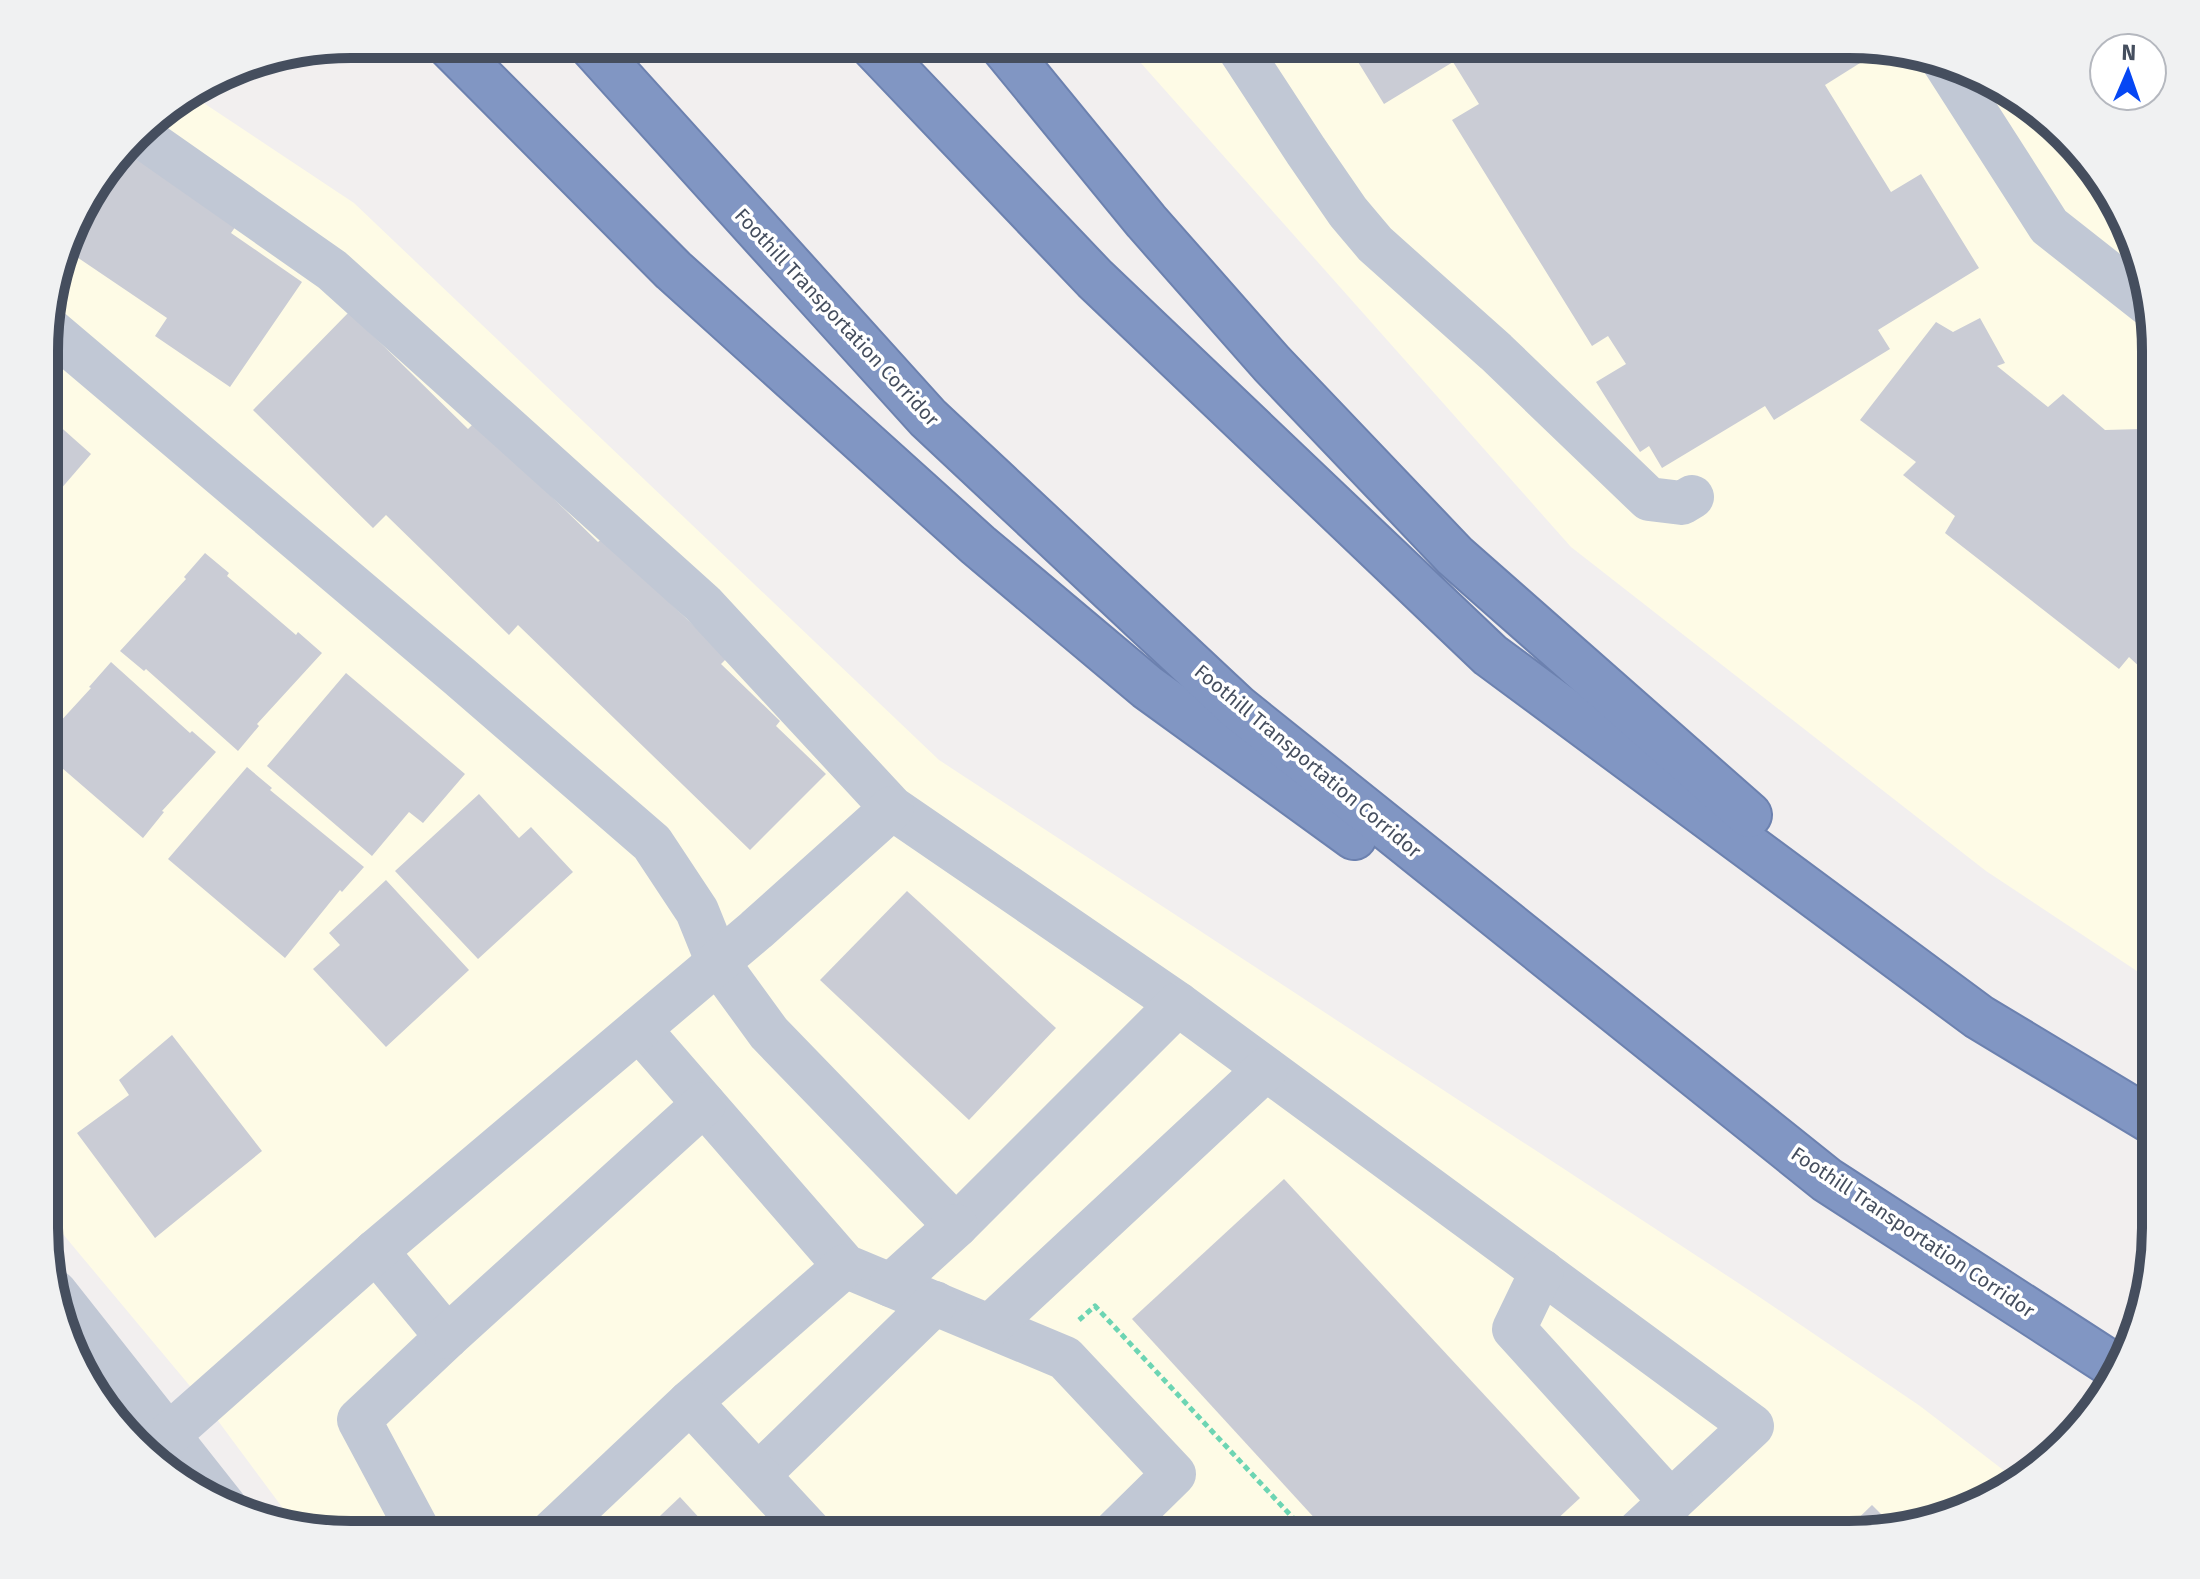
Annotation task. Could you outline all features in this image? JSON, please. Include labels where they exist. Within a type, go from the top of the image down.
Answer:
[{"type":"highway","points":[[462,58],[673,270],[978,545],[1147,687],[1827,1180]]},
{"type":"highway","name":"Foothill Transportation Corridor","points":[[603,58],[928,418],[1238,708],[1827,1180],[2109,1363]]},
{"type":"highway","points":[[884,58],[1095,279],[1490,655],[1979,1017],[2142,1115]]},
{"type":"highway","points":[[1012,58],[1146,221],[1262,353],[1455,556],[1979,1017]]},
{"type":"street","points":[[1245,58],[1323,176],[1375,244],[1496,352],[1649,499],[1682,503],[1692,497]]},
{"type":"street","points":[[1954,78],[2049,226],[2136,295]]},
{"type":"street","points":[[148,141],[332,270],[703,604],[892,808],[1178,1004],[1752,1426],[1650,1521]]},
{"type":"street","points":[[59,337],[652,843],[697,911],[718,963],[769,1033],[956,1226]]},
{"type":"street","points":[[158,1444],[376,1251],[718,963],[892,808]]},
{"type":"street","points":[[891,1285],[956,1226],[1178,1004]]},
{"type":"street","points":[[639,1029],[845,1266],[1065,1358],[1174,1474],[1126,1521]]},
{"type":"street","points":[[990,1326],[1266,1069]]},
{"type":"street","points":[[413,1521],[359,1420],[704,1104]]},
{"type":"street","points":[[376,1251],[447,1337]]},
{"type":"street","points":[[564,1521],[690,1402],[845,1266]]},
{"type":"street","points":[[1542,1271],[1514,1329],[1671,1502]]},
{"type":"street","points":[[758,1475],[935,1303]]},
{"type":"street","points":[[73,1318],[158,1444],[187,1471]]},
{"type":"street","points":[[690,1402],[800,1521]]},
{"type":"path","points":[[1046,1350],[1095,1306],[1296,1521]]},
{"type":"shaded area","points":[[1136,58],[1869,59],[1925,68],[1961,80],[1996,97],[2028,118],[2082,172],[2103,204],[2120,239],[2132,275],[2139,312],[2142,351],[2142,974],[1986,871],[1571,547]]},
{"type":"shaded area","points":[[199,100],[354,203],[939,760],[1755,1294],[1920,1406],[2009,1474],[1961,1499],[1925,1511],[1849,1521],[351,1521],[287,1513],[210,1410],[58,1228],[58,351],[61,312],[68,275],[80,239],[107,188],[144,144],[172,118]]},
{"type":"building","points":[[1356,58],[1867,59],[1825,85],[1891,192],[1921,174],[1979,268],[1878,330],[1890,349],[1774,420],[1765,406],[1662,468],[1649,446],[1640,452],[1596,382],[1626,364],[1608,336],[1592,346],[1452,120],[1479,104],[1453,62],[1384,104]]},
{"type":"building","points":[[133,156],[236,226],[231,233],[302,282],[230,387],[155,336],[167,318],[75,255],[97,204]]},
{"type":"building","points":[[349,312],[468,429],[475,422],[598,542],[603,538],[727,658],[721,664],[780,721],[776,726],[826,774],[750,850],[518,625],[509,635],[386,515],[373,528],[253,410]]},
{"type":"building","points":[[1980,318],[2005,363],[1997,366],[2048,407],[2063,394],[2105,430],[2142,429],[2142,669],[2129,657],[2119,669],[1945,533],[1955,516],[1903,475],[1916,462],[1860,420],[1936,322],[1953,332]]},
{"type":"building","points":[[58,425],[91,454],[58,492]]},
{"type":"building","points":[[205,553],[296,635],[298,632],[322,653],[257,724],[259,726],[238,751],[146,669],[144,671],[120,651],[186,579],[184,577]]},
{"type":"building","points":[[111,662],[190,733],[192,731],[216,752],[162,811],[143,838],[58,765],[58,724]]},
{"type":"building","points":[[346,673],[465,774],[423,823],[409,812],[372,856],[267,766]]},
{"type":"building","points":[[247,767],[272,788],[270,790],[364,867],[342,892],[340,890],[285,958],[168,859]]},
{"type":"building","points":[[479,794],[519,838],[531,827],[573,872],[478,959],[395,871]]},
{"type":"building","points":[[386,880],[469,970],[386,1047],[313,969],[340,945],[329,933]]},
{"type":"building","points":[[907,891],[1056,1028],[969,1120],[820,980]]},
{"type":"building","points":[[172,1035],[262,1151],[155,1238],[77,1133],[129,1095],[119,1080]]},
{"type":"building","points":[[1284,1179],[1580,1498],[1555,1521],[1317,1521],[1132,1319]]},
{"type":"building","points":[[680,1497],[702,1521],[655,1521]]},
{"type":"building","points":[[1872,1505],[1885,1518],[1869,1520],[1856,1521]]}]
